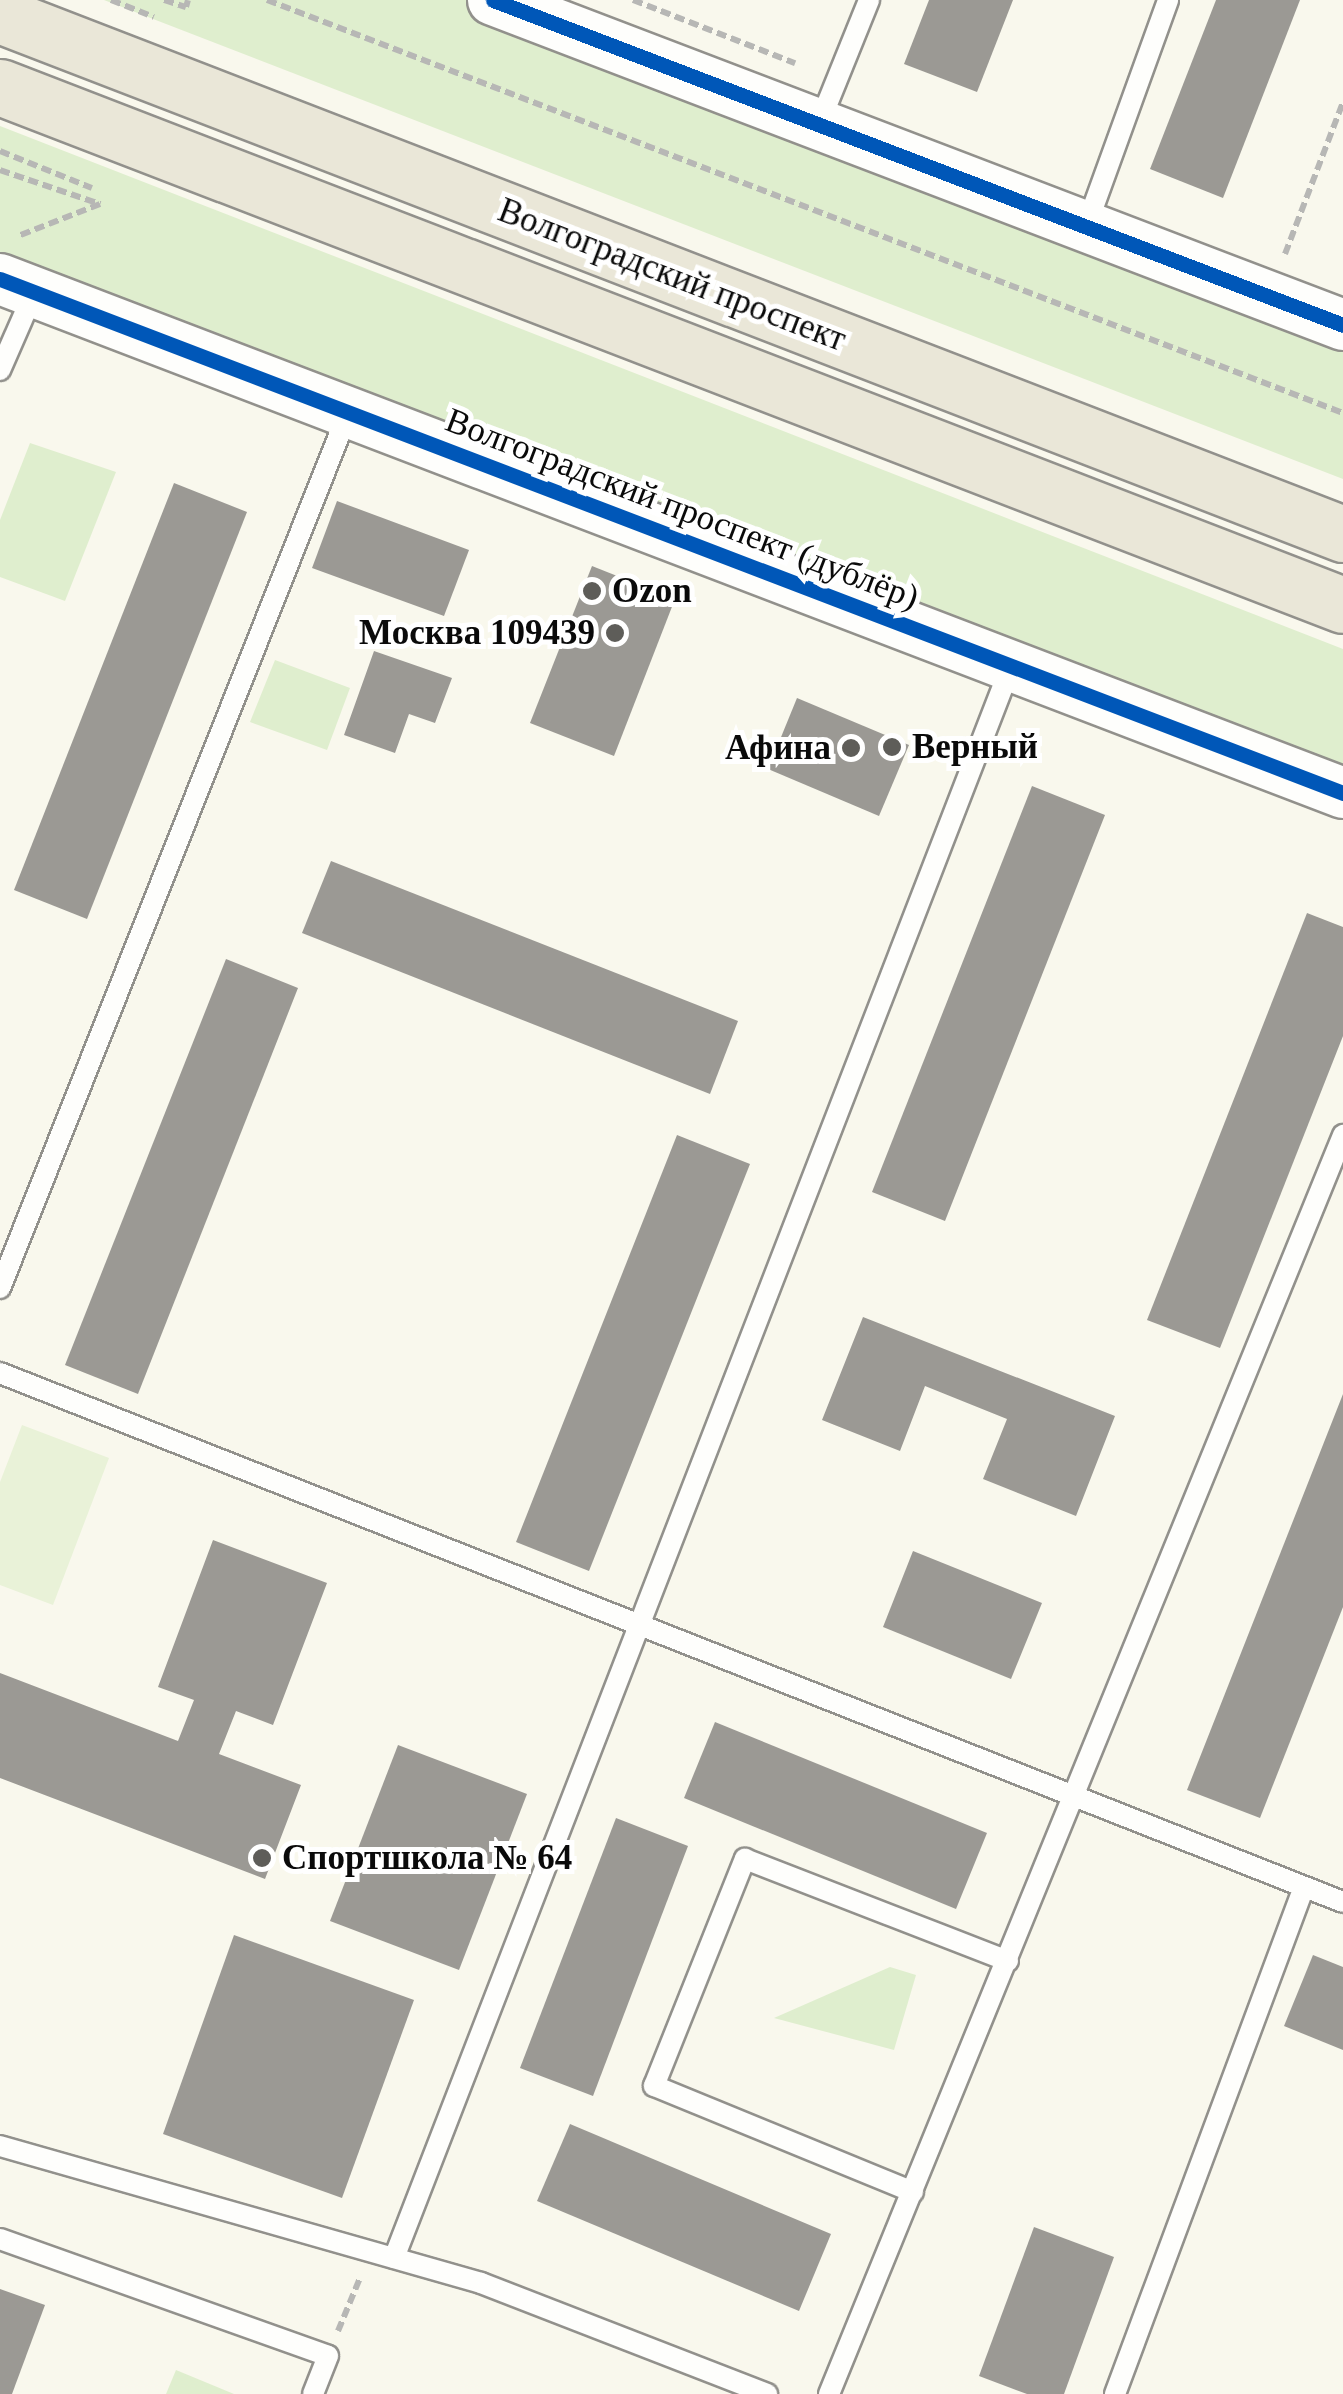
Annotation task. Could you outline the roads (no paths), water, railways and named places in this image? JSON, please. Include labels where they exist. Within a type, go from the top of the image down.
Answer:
[{"type":"main road","name":"Волгоградский проспект","points":[[0,15],[1343,534]]},
{"type":"main road","name":"Волгоградский проспект","points":[[0,87],[1343,605]]},
{"type":"street","points":[[492,0],[1343,325]]},
{"type":"street","name":"Волгоградский проспект (дублёр)","points":[[17,285],[1343,794]]},
{"type":"lane","points":[[819,124],[870,0]]},
{"type":"lane","points":[[1086,226],[1168,0]]},
{"type":"lane","points":[[0,370],[17,285]]},
{"type":"lane","points":[[0,1288],[348,413]]},
{"type":"lane","points":[[394,2258],[636,1621],[1011,666]]},
{"type":"lane","points":[[830,2394],[1334,1182],[1343,1136]]},
{"type":"lane","points":[[0,1373],[1343,1902]]},
{"type":"lane","points":[[913,2192],[654,2086],[745,1859],[1008,1961]]},
{"type":"lane","points":[[1114,2394],[1304,1886]]},
{"type":"lane","points":[[0,2146],[481,2283],[767,2394]]},
{"type":"lane","points":[[0,2239],[328,2356],[313,2394]]},
{"type":"place","name":"Ozon","points":[[592,591]]},
{"type":"place","name":"Москва 109439","points":[[615,633]]},
{"type":"place","name":"Верный","points":[[892,747]]},
{"type":"place","name":"Афина","points":[[851,748]]},
{"type":"place","name":"Спортшкола № 64","points":[[262,1858]]}]
